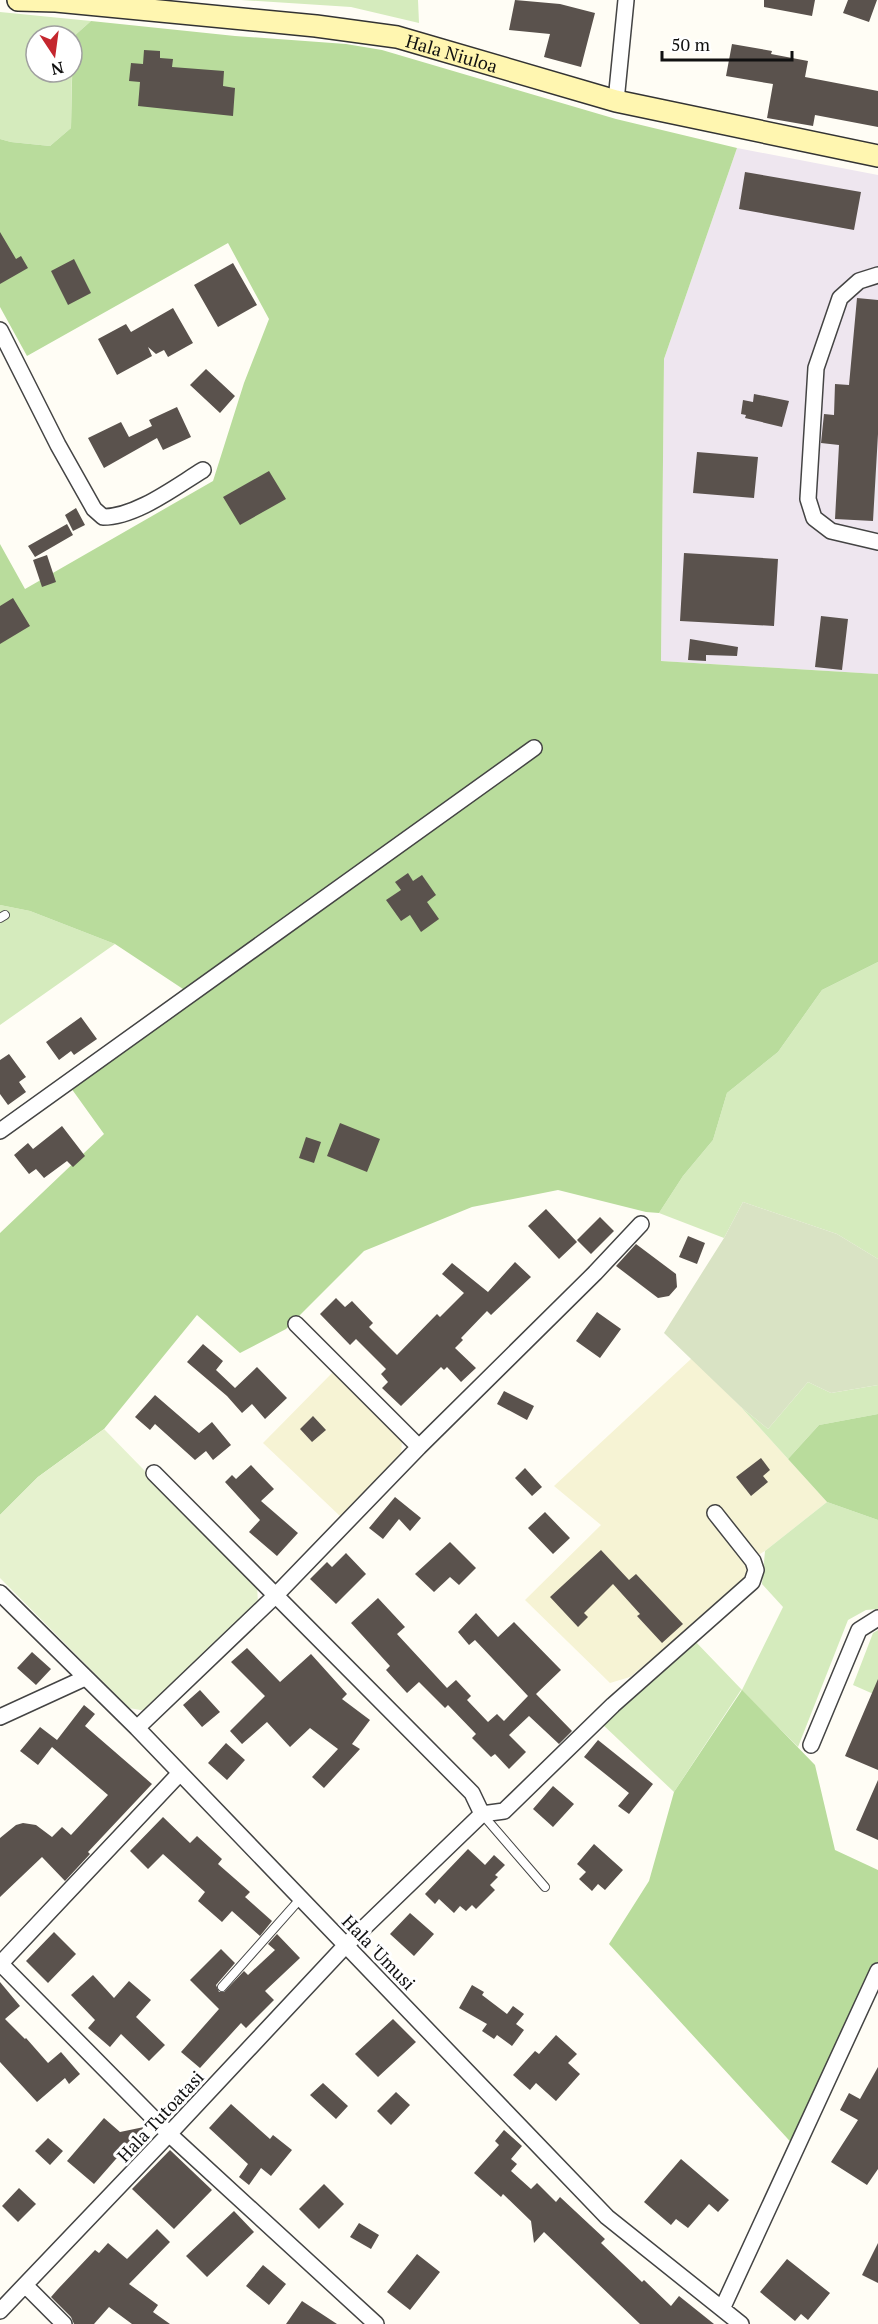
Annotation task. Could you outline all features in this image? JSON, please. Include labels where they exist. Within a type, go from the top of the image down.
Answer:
[{"type":"street","name":"Hala Niuloa","points":[[18,0],[56,1],[316,26],[397,37],[616,101],[878,156]]},
{"type":"street","points":[[616,101],[626,0]]},
{"type":"street","points":[[878,275],[859,280],[840,298],[816,368],[808,499],[814,518],[831,531],[878,542]]},
{"type":"street","points":[[0,330],[58,445],[94,509],[103,518],[117,517],[154,499],[203,470]]},
{"type":"street","points":[[0,1131],[534,748]]},
{"type":"street","points":[[137,1728],[275,1596],[419,1447],[596,1273],[641,1224]]},
{"type":"street","points":[[296,1324],[419,1447]]},
{"type":"street","points":[[154,1473],[472,1792],[482,1814],[504,1811],[613,1705],[752,1582],[756,1570],[753,1561],[715,1513]]},
{"type":"street","name":"Hala 'Umusi","points":[[0,1593],[137,1728],[607,2217],[741,2324]]},
{"type":"street","points":[[811,1745],[859,1630],[878,1618]]},
{"type":"street","points":[[0,1717],[85,1677]]},
{"type":"street","points":[[180,1773],[0,1963],[170,2134],[376,2324]]},
{"type":"street","name":"Hala Tutoatasi","points":[[0,2311],[170,2134],[346,1945],[482,1814]]},
{"type":"street","points":[[722,2309],[878,1971]]},
{"type":"street","points":[[25,2285],[64,2324]]},
{"type":"lane","points":[[482,1814],[545,1887]]},
{"type":"lane","points":[[222,1987],[301,1898]]},
{"type":"shaded area","points":[[737,148],[878,175],[878,674],[661,661],[664,359]]},
{"type":"shaded area","points":[[692,1358],[741,1407],[827,1502],[765,1551],[747,1562],[746,1582],[630,1677],[610,1683],[525,1600],[601,1525],[554,1486]]},
{"type":"shaded area","points":[[333,1372],[402,1440],[401,1456],[341,1517],[263,1443]]},
{"type":"green space","points":[[241,0],[418,0],[419,23],[351,7]]},
{"type":"green space","points":[[0,12],[91,21],[84,27],[84,24],[24,24],[24,84],[72,84],[71,128],[50,146],[0,139]]},
{"type":"green space","points":[[91,21],[235,36],[346,44],[382,50],[616,119],[737,148],[664,359],[661,661],[878,674],[878,962],[822,990],[778,1052],[727,1093],[713,1140],[683,1176],[659,1213],[646,1212],[558,1190],[472,1207],[364,1251],[286,1329],[240,1353],[197,1315],[104,1429],[38,1477],[0,1515],[0,1233],[104,1134],[71,1088],[183,989],[115,944],[30,911],[0,905],[0,544],[25,589],[213,481],[244,383],[269,319],[228,243],[27,356],[0,307],[0,139],[50,146],[71,128],[72,84],[84,84],[84,27]]},
{"type":"green space","points":[[0,905],[30,911],[115,944],[0,1025]]},
{"type":"green space","points":[[878,962],[878,1259],[837,1234],[743,1202],[724,1238],[659,1213],[683,1176],[713,1140],[727,1093],[778,1052],[822,990]]},
{"type":"green space","points":[[743,1202],[837,1234],[878,1259],[878,1385],[831,1393],[808,1382],[768,1429],[741,1407],[664,1333],[724,1238]]},
{"type":"green space","points":[[808,1382],[831,1393],[878,1385],[878,1414],[819,1425],[788,1459],[741,1407],[768,1429]]},
{"type":"green space","points":[[878,1414],[878,1520],[827,1502],[788,1459],[819,1425]]},
{"type":"green space","points":[[104,1429],[257,1586],[258,1603],[146,1711],[129,1708],[0,1578],[0,1515],[38,1477]]},
{"type":"green space","points":[[827,1502],[878,1520],[878,1609],[866,1610],[848,1620],[798,1747],[741,1690],[674,1792],[601,1723],[693,1639],[742,1690],[783,1607],[762,1584],[765,1551]]},
{"type":"green space","points":[[878,1630],[878,1696],[853,1685],[873,1633]]},
{"type":"green space","points":[[742,1690],[815,1765],[835,1850],[878,1870],[878,1971],[798,2150],[609,1944],[649,1881],[674,1792]]},
{"type":"building","points":[[515,0],[560,4],[595,13],[581,67],[544,57],[550,34],[509,30]]},
{"type":"building","points":[[764,0],[815,0],[812,16],[764,7]]},
{"type":"building","points":[[848,0],[877,0],[869,22],[843,13]]},
{"type":"building","points":[[732,44],[772,51],[771,54],[808,61],[805,77],[878,91],[878,127],[815,115],[813,126],[767,118],[773,84],[726,76]]},
{"type":"building","points":[[144,50],[160,51],[160,58],[173,59],[172,67],[224,71],[223,86],[235,88],[233,116],[138,106],[140,82],[129,81],[131,63],[143,64]]},
{"type":"building","points":[[745,172],[861,192],[854,230],[739,209]]},
{"type":"building","points":[[0,232],[16,259],[21,256],[28,268],[0,284]]},
{"type":"building","points":[[74,259],[91,293],[68,305],[51,271]]},
{"type":"building","points":[[233,263],[257,305],[218,327],[194,285]]},
{"type":"building","points":[[857,298],[878,300],[878,434],[873,521],[835,519],[839,445],[821,443],[824,414],[834,415],[835,384],[849,385]]},
{"type":"building","points":[[173,308],[193,343],[168,357],[164,350],[156,354],[148,347],[152,356],[117,375],[98,339],[126,324],[131,332]]},
{"type":"building","points":[[206,369],[235,396],[220,413],[190,385]]},
{"type":"building","points":[[754,394],[789,401],[782,427],[745,418],[746,415],[741,414],[743,400],[753,402]]},
{"type":"building","points":[[177,407],[191,437],[163,450],[157,438],[104,468],[88,438],[121,422],[129,437],[152,426],[149,420]]},
{"type":"building","points":[[697,452],[758,457],[754,498],[693,493]]},
{"type":"building","points":[[269,471],[286,499],[240,525],[223,497]]},
{"type":"building","points":[[76,508],[85,525],[73,531],[65,515]]},
{"type":"building","points":[[67,524],[73,535],[35,557],[28,546]]},
{"type":"building","points":[[684,553],[778,559],[774,626],[680,621]]},
{"type":"building","points":[[47,555],[56,582],[42,587],[33,560]]},
{"type":"building","points":[[13,598],[30,626],[0,644],[0,606]]},
{"type":"building","points":[[821,616],[848,619],[842,670],[815,667]]},
{"type":"building","points":[[690,639],[738,647],[737,656],[706,655],[706,661],[688,660]]},
{"type":"building","points":[[408,873],[413,881],[422,875],[436,895],[427,902],[439,919],[421,932],[410,915],[401,921],[386,900],[401,890],[395,882]]},
{"type":"building","points":[[81,1017],[97,1039],[74,1055],[71,1051],[59,1060],[46,1042]]},
{"type":"building","points":[[9,1054],[26,1077],[19,1082],[26,1092],[8,1105],[0,1094],[0,1060]]},
{"type":"building","points":[[340,1123],[380,1139],[367,1172],[327,1156]]},
{"type":"building","points":[[62,1126],[85,1156],[73,1167],[67,1161],[44,1178],[36,1169],[29,1174],[14,1155],[28,1143],[33,1149]]},
{"type":"building","points":[[306,1137],[321,1142],[314,1163],[299,1158]]},
{"type":"building","points":[[546,1209],[577,1242],[559,1259],[528,1226]]},
{"type":"building","points":[[600,1217],[614,1231],[591,1254],[577,1240]]},
{"type":"building","points":[[688,1236],[705,1243],[697,1264],[679,1257]]},
{"type":"building","points":[[636,1244],[676,1274],[677,1287],[669,1296],[658,1298],[616,1266]]},
{"type":"building","points":[[515,1262],[531,1277],[491,1315],[487,1311],[461,1338],[463,1340],[455,1348],[476,1368],[461,1382],[447,1367],[444,1370],[441,1367],[401,1406],[382,1388],[388,1382],[381,1374],[386,1369],[356,1339],[350,1345],[320,1314],[336,1298],[345,1307],[352,1301],[373,1323],[369,1327],[397,1355],[437,1314],[440,1317],[464,1293],[442,1274],[452,1263],[488,1292]]},
{"type":"building","points":[[597,1312],[621,1329],[600,1358],[576,1341]]},
{"type":"building","points":[[203,1344],[223,1361],[216,1370],[235,1388],[257,1367],[287,1398],[265,1419],[252,1404],[242,1413],[227,1396],[187,1362]]},
{"type":"building","points":[[504,1391],[534,1406],[527,1420],[497,1404]]},
{"type":"building","points":[[155,1395],[199,1433],[212,1422],[231,1445],[213,1460],[206,1451],[195,1460],[155,1424],[150,1430],[135,1417]]},
{"type":"building","points":[[313,1416],[326,1430],[312,1442],[300,1429]]},
{"type":"building","points":[[761,1458],[770,1470],[763,1476],[768,1482],[751,1496],[736,1477]]},
{"type":"building","points":[[251,1465],[274,1489],[261,1501],[298,1533],[277,1556],[249,1532],[260,1520],[225,1482],[232,1475],[236,1479]]},
{"type":"building","points":[[525,1468],[542,1487],[532,1496],[515,1478]]},
{"type":"building","points":[[395,1497],[421,1518],[410,1531],[399,1519],[383,1539],[369,1528]]},
{"type":"building","points":[[545,1512],[570,1538],[553,1554],[528,1528]]},
{"type":"building","points":[[450,1542],[476,1568],[459,1585],[450,1577],[434,1592],[415,1574]]},
{"type":"building","points":[[601,1550],[629,1580],[636,1574],[683,1624],[662,1643],[637,1616],[640,1614],[613,1584],[584,1613],[588,1617],[578,1627],[550,1597]]},
{"type":"building","points":[[346,1553],[366,1574],[336,1604],[310,1579],[327,1562],[332,1567]]},
{"type":"building","points":[[378,1598],[405,1627],[397,1634],[447,1688],[456,1680],[471,1696],[467,1700],[488,1722],[497,1714],[504,1721],[528,1696],[475,1640],[469,1645],[458,1632],[476,1613],[498,1637],[514,1622],[561,1670],[536,1694],[572,1731],[559,1744],[529,1716],[509,1735],[526,1752],[509,1769],[495,1754],[491,1757],[472,1738],[476,1734],[448,1705],[445,1708],[419,1682],[407,1693],[386,1670],[390,1666],[351,1623]]},
{"type":"building","points":[[247,1648],[280,1682],[311,1654],[347,1694],[342,1699],[370,1720],[352,1744],[360,1749],[324,1788],[312,1777],[338,1749],[310,1728],[290,1747],[267,1722],[242,1744],[230,1731],[265,1696],[231,1662]]},
{"type":"building","points":[[32,1652],[51,1669],[36,1685],[17,1668]]},
{"type":"building","points":[[878,1679],[878,1770],[845,1756]]},
{"type":"building","points":[[200,1690],[220,1712],[202,1727],[183,1705]]},
{"type":"building","points":[[84,1705],[95,1714],[85,1726],[152,1784],[88,1852],[90,1854],[65,1881],[42,1857],[0,1897],[0,1838],[16,1825],[23,1823],[36,1825],[52,1837],[62,1827],[71,1835],[108,1795],[52,1747],[38,1765],[20,1751],[40,1727],[57,1740]]},
{"type":"building","points":[[598,1740],[653,1784],[629,1814],[618,1806],[629,1793],[584,1757]]},
{"type":"building","points":[[226,1743],[245,1760],[227,1780],[208,1763]]},
{"type":"building","points":[[878,1780],[878,1840],[856,1830]]},
{"type":"building","points":[[553,1786],[574,1804],[553,1827],[533,1809]]},
{"type":"building","points":[[163,1817],[190,1843],[197,1836],[222,1859],[218,1864],[250,1892],[245,1897],[272,1921],[260,1936],[232,1911],[222,1922],[198,1901],[205,1892],[163,1854],[148,1869],[130,1851]]},
{"type":"building","points":[[594,1844],[623,1870],[605,1890],[598,1884],[592,1891],[579,1879],[586,1872],[577,1864]]},
{"type":"building","points":[[468,1849],[485,1865],[494,1855],[505,1865],[495,1875],[498,1877],[490,1885],[495,1890],[476,1909],[472,1905],[466,1911],[460,1906],[454,1913],[439,1899],[435,1904],[425,1894]]},
{"type":"building","points":[[410,1913],[434,1934],[414,1956],[390,1934]]},
{"type":"building","points":[[54,1932],[76,1954],[48,1983],[26,1961]]},
{"type":"building","points":[[277,1934],[300,1958],[265,1991],[274,2000],[246,2028],[241,2023],[200,2068],[181,2052],[219,2009],[190,1980],[221,1949],[235,1963],[216,1985],[219,1992],[224,1992],[244,1971],[248,1975],[275,1950],[268,1944]]},
{"type":"building","points":[[93,1975],[114,1998],[129,1981],[151,2000],[136,2017],[165,2045],[149,2061],[121,2034],[110,2047],[88,2028],[95,2020],[71,1995]]},
{"type":"building","points":[[0,1982],[20,2006],[5,2019],[48,2063],[61,2052],[80,2074],[69,2084],[65,2078],[37,2102],[0,2062]]},
{"type":"building","points":[[472,1985],[484,1992],[482,1995],[507,2014],[513,2006],[524,2014],[516,2024],[524,2030],[512,2046],[497,2035],[494,2039],[482,2031],[487,2024],[459,2008]]},
{"type":"building","points":[[393,2019],[416,2042],[378,2077],[355,2054]]},
{"type":"building","points":[[556,2035],[577,2054],[568,2063],[580,2074],[556,2101],[536,2083],[530,2090],[513,2075],[535,2051],[539,2054]]},
{"type":"building","points":[[878,2067],[878,2169],[867,2185],[831,2162],[858,2120],[840,2110],[849,2093],[860,2099]]},
{"type":"building","points":[[323,2083],[348,2106],[336,2119],[310,2095]]},
{"type":"building","points":[[396,2092],[410,2105],[391,2125],[377,2111]]},
{"type":"building","points":[[231,2104],[270,2139],[273,2135],[292,2150],[271,2176],[261,2168],[249,2185],[239,2177],[248,2164],[209,2128]]},
{"type":"building","points":[[104,2118],[120,2132],[144,2127],[94,2184],[67,2161]]},
{"type":"building","points":[[504,2130],[522,2146],[511,2159],[517,2164],[511,2171],[531,2189],[537,2183],[556,2202],[560,2197],[605,2239],[601,2243],[671,2306],[679,2296],[714,2324],[640,2324],[544,2232],[534,2243],[531,2221],[503,2194],[501,2197],[474,2173],[499,2145],[495,2141]]},
{"type":"building","points":[[48,2138],[63,2151],[50,2165],[35,2151]]},
{"type":"building","points":[[170,2150],[212,2190],[174,2229],[132,2189]]},
{"type":"building","points":[[681,2159],[729,2200],[718,2212],[709,2204],[688,2228],[676,2219],[671,2225],[644,2202]]},
{"type":"building","points":[[324,2184],[344,2204],[319,2229],[299,2209]]},
{"type":"building","points":[[19,2188],[36,2204],[18,2222],[2,2206]]},
{"type":"building","points":[[234,2211],[254,2232],[207,2277],[186,2256]]},
{"type":"building","points":[[359,2223],[379,2235],[371,2249],[350,2237]]},
{"type":"building","points":[[157,2229],[170,2242],[129,2284],[158,2305],[153,2312],[170,2324],[132,2324],[109,2307],[94,2324],[74,2324],[71,2317],[51,2297],[95,2250],[99,2253],[108,2243],[127,2259]]},
{"type":"building","points":[[878,2243],[878,2283],[862,2275]]},
{"type":"building","points":[[417,2254],[440,2272],[410,2310],[387,2292]]},
{"type":"building","points":[[787,2259],[830,2293],[808,2320],[801,2314],[795,2321],[760,2292]]},
{"type":"building","points":[[263,2265],[286,2284],[269,2305],[246,2286]]},
{"type":"building","points":[[302,2301],[337,2324],[286,2324]]}]
